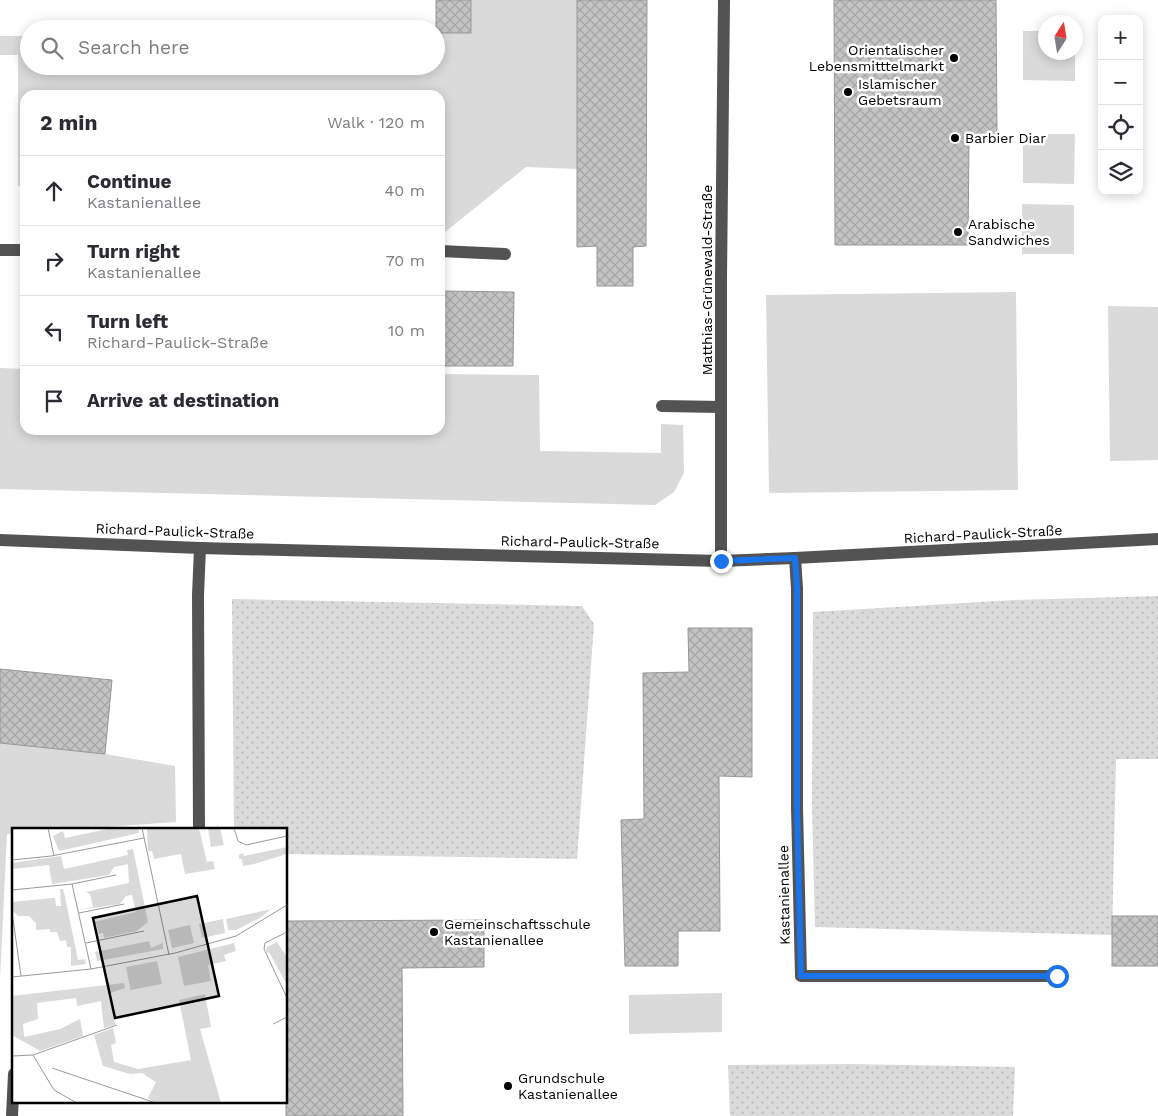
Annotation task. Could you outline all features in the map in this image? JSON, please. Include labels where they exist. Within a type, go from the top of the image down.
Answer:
[{"type":"street","name":"Matthias-Grünewald-Straße","points":[[721,561],[724,0]]},
{"type":"street","points":[[0,250],[20,250]]},
{"type":"street","points":[[445,251],[505,254]]},
{"type":"street","points":[[662,406],[721,407]]},
{"type":"street","name":"Richard-Paulick-Straße","points":[[0,540],[200,548],[721,561],[1158,539]]},
{"type":"street","points":[[199,828],[198,595],[200,548]]},
{"type":"street","name":"Kastanienallee","points":[[795,558],[797,598],[797,807],[801,976],[1057,976]]},
{"type":"shaded area","points":[[471,0],[577,0],[577,169],[526,167],[445,232],[445,90],[20,90],[20,186],[18,186],[18,55],[0,55],[0,36],[20,36],[20,75],[445,75],[445,33],[471,33]]},
{"type":"shaded area","points":[[1023,31],[1038,31],[1038,60],[1075,60],[1075,81],[1023,80]]},
{"type":"shaded area","points":[[1023,134],[1075,134],[1074,184],[1023,183]]},
{"type":"shaded area","points":[[1022,204],[1074,205],[1074,254],[1022,254]]},
{"type":"shaded area","points":[[1016,292],[1018,490],[769,493],[766,295]]},
{"type":"shaded area","points":[[1108,306],[1158,307],[1158,460],[1110,461]]},
{"type":"shaded area","points":[[0,368],[20,369],[20,435],[445,435],[445,374],[539,375],[540,451],[661,453],[661,424],[683,425],[684,473],[674,492],[655,505],[0,489]]},
{"type":"shaded area","points":[[1158,596],[1158,759],[1116,759],[1112,935],[815,927],[812,804],[813,612],[1014,600]]},
{"type":"shaded area","points":[[232,599],[582,606],[594,624],[577,859],[288,854],[288,828],[234,828]]},
{"type":"shaded area","points":[[0,743],[105,754],[175,766],[176,822],[91,828],[12,828],[12,833],[7,834],[0,980]]},
{"type":"shaded area","points":[[722,993],[722,1032],[629,1034],[629,995]]},
{"type":"shaded area","points":[[851,1064],[1015,1067],[1013,1116],[730,1116],[728,1065]]},
{"type":"building","points":[[436,0],[471,0],[471,33],[445,33],[445,20],[436,20]]},
{"type":"building","points":[[577,0],[647,0],[646,246],[633,247],[633,286],[597,286],[597,246],[577,247]]},
{"type":"building","points":[[834,0],[996,0],[997,135],[969,135],[968,245],[835,245]]},
{"type":"building","points":[[445,291],[514,292],[513,366],[445,366]]},
{"type":"building","points":[[688,628],[752,628],[752,777],[719,776],[720,931],[678,931],[678,966],[625,966],[621,820],[644,819],[643,673],[689,672]]},
{"type":"building","points":[[0,669],[112,680],[105,754],[0,743]]},
{"type":"building","points":[[1112,916],[1158,916],[1158,966],[1112,966]]},
{"type":"building","points":[[484,920],[484,967],[402,968],[403,1116],[286,1116],[286,1104],[288,1104],[288,921]]},
{"type":"place","name":"Orientalischer Lebensmitttelmarkt","points":[[954,58]]},
{"type":"place","name":"Islamischer Gebetsraum","points":[[848,92]]},
{"type":"place","name":"Barbier Diar","points":[[955,138]]},
{"type":"place","name":"Arabische Sandwiches","points":[[958,232]]},
{"type":"place","name":"Gemeinschaftsschule Kastanienallee","points":[[434,932]]},
{"type":"place","name":"Grundschule Kastanienallee","points":[[508,1086]]},
{"type":"route","points":[[721,561],[795,558],[797,588],[797,807],[801,976],[1057,976]]}]
